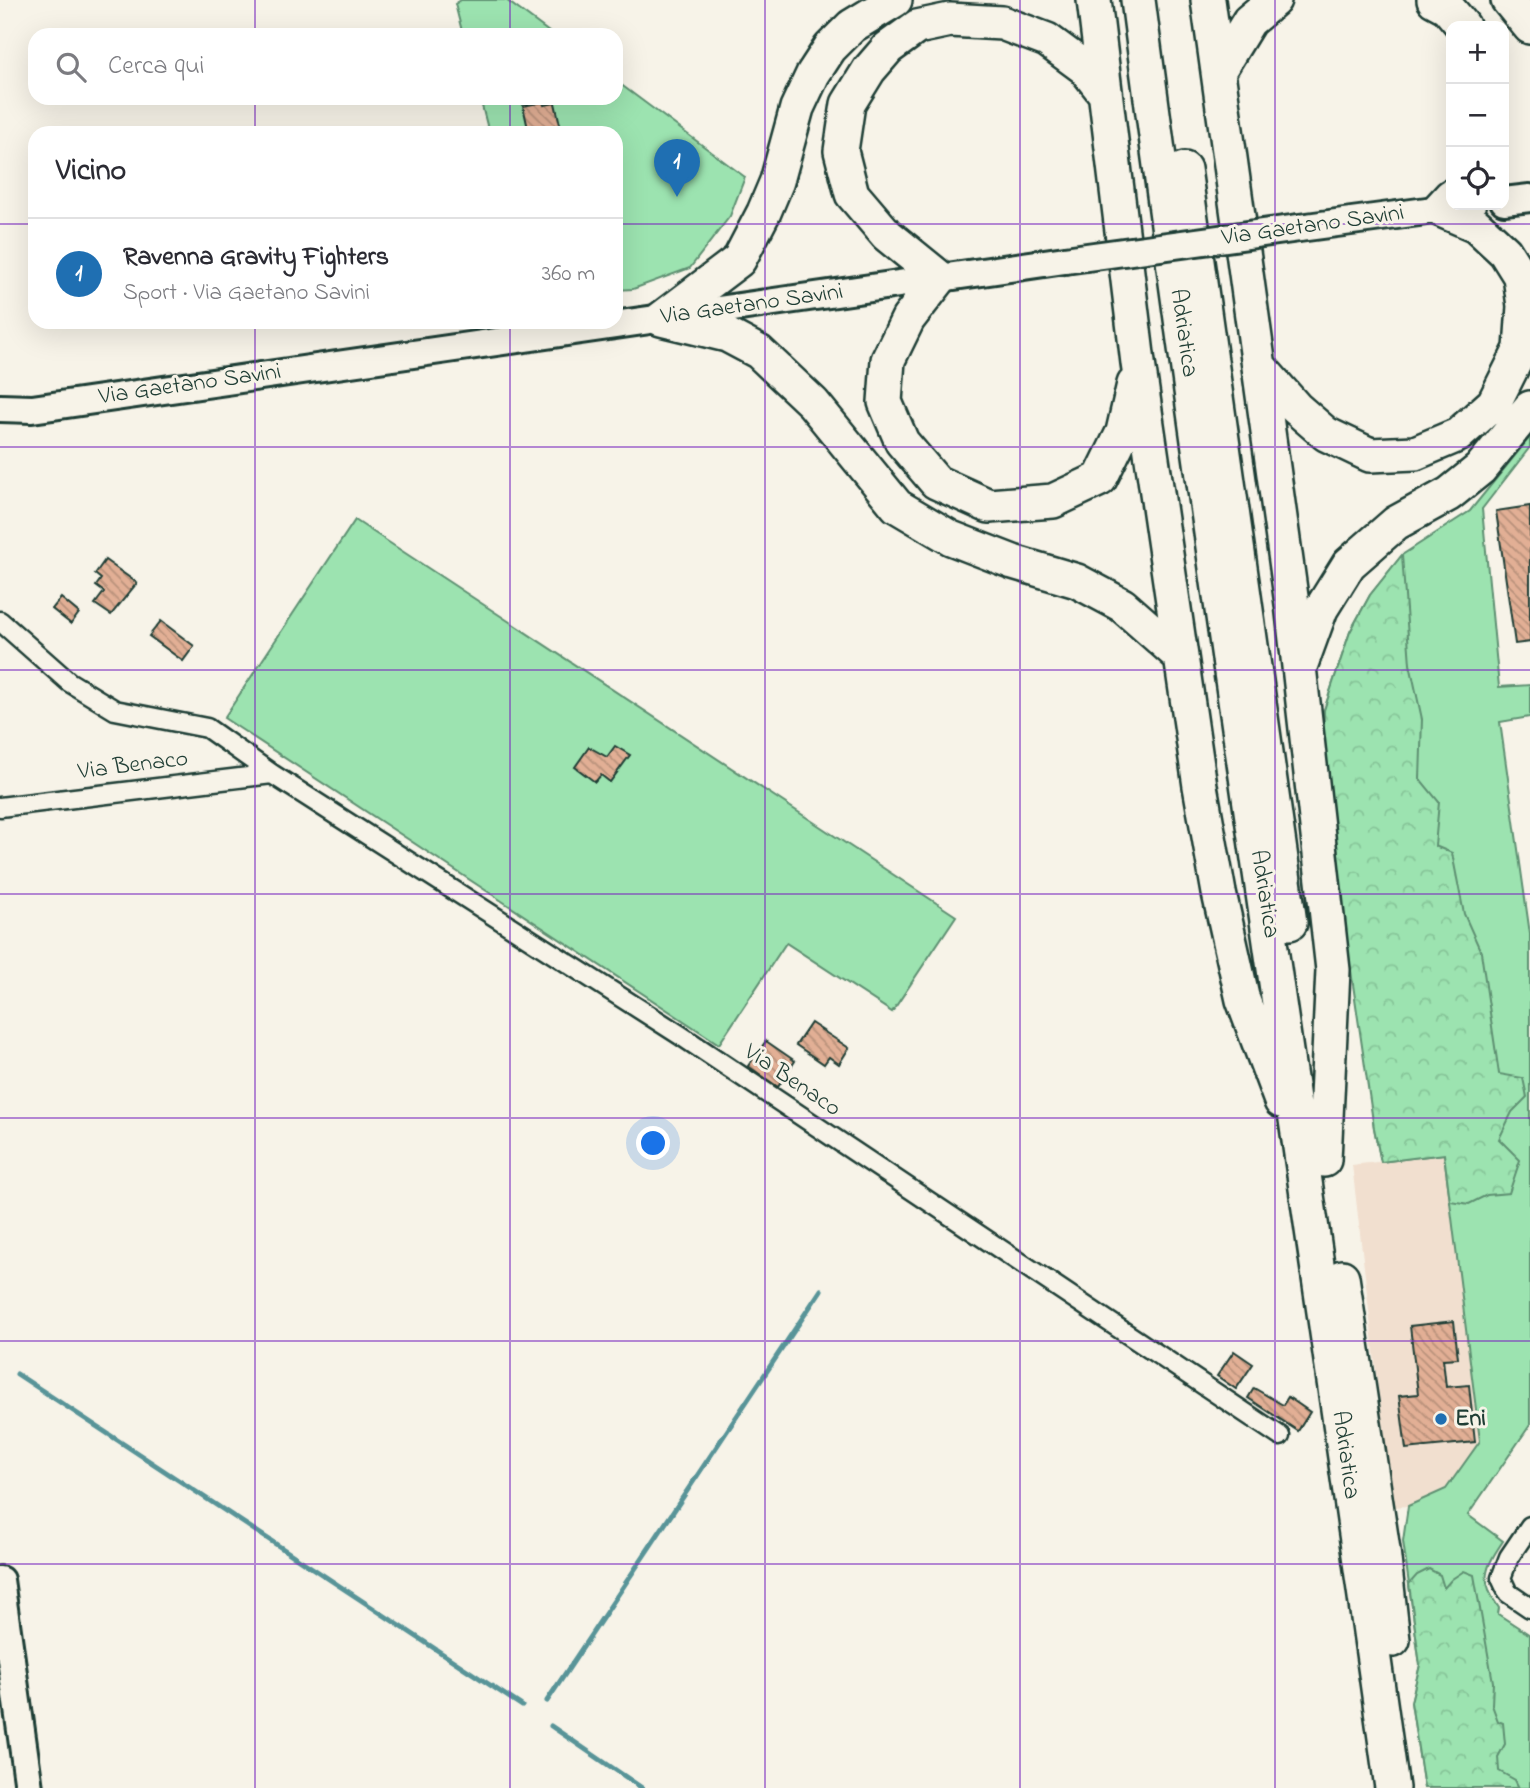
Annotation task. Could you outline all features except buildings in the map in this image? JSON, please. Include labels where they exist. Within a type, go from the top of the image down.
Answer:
[{"type":"highway","points":[[661,319],[739,261],[777,181],[797,108],[813,74],[830,48],[852,26],[895,0]]},
{"type":"highway","points":[[1094,0],[1138,363],[1180,656],[1219,893],[1243,1000],[1314,1161]]},
{"type":"highway","name":"Adriatica","points":[[1138,0],[1202,465],[1314,1161],[1383,1550],[1411,1788]]},
{"type":"highway","name":"Adriatica","points":[[1160,0],[1276,805],[1303,1024],[1314,1161],[1392,1788]]},
{"type":"highway","points":[[1208,0],[1299,670],[1333,970],[1314,1161]]},
{"type":"highway","points":[[1219,70],[1250,21],[1274,0]]},
{"type":"highway","points":[[1434,0],[1447,7],[1459,21]]},
{"type":"highway","points":[[1508,0],[1530,27]]},
{"type":"highway","points":[[1103,91],[1085,68],[1047,40],[1002,23],[950,20],[917,27],[888,48],[869,70],[848,104],[841,151],[852,194],[887,235],[940,278],[908,319],[888,360],[886,402],[902,442],[936,482],[989,506],[1053,501],[1100,479],[1123,432],[1138,363]]},
{"type":"highway","points":[[1259,366],[1296,408],[1326,434],[1370,455],[1415,453],[1458,435],[1494,403],[1521,349],[1524,306],[1520,276],[1505,253],[1476,225],[1445,202]]},
{"type":"highway","points":[[661,319],[727,335],[759,352],[813,403],[897,506],[951,538],[1013,562],[1077,581],[1122,605],[1180,656]]},
{"type":"highway","points":[[1299,670],[1321,609],[1349,564],[1396,523],[1449,494],[1480,469],[1530,408]]},
{"type":"street","points":[[1509,200],[1530,198]]},
{"type":"street","name":"Via Gaetano Savini","points":[[623,324],[1299,228],[1445,202]]},
{"type":"street","name":"Via Gaetano Savini","points":[[0,408],[32,409],[581,329]]},
{"type":"street","name":"Via Gaetano Savini","points":[[0,421],[32,409]]},
{"type":"street","name":"Via Benaco","points":[[0,621],[69,682],[116,710],[207,728],[272,774],[680,1035],[1280,1436]]},
{"type":"street","name":"Via Benaco","points":[[0,807],[272,774]]},
{"type":"street","points":[[1530,1526],[1509,1557],[1501,1578],[1508,1593],[1530,1608]]},
{"type":"street","points":[[0,1580],[29,1788]]},
{"type":"shaded area","points":[[1444,1154],[1481,1441],[1446,1489],[1408,1506],[1392,1507],[1352,1165]]},
{"type":"green space","points":[[461,0],[506,0],[544,28],[461,28],[455,4]]},
{"type":"green space","points":[[623,86],[745,177],[730,216],[690,268],[633,289],[623,290],[623,126],[487,126],[482,105],[623,105]]},
{"type":"green space","points":[[1530,437],[1530,447],[1482,509],[1499,687],[1530,685],[1530,717],[1500,722],[1530,934],[1530,1425],[1468,1515],[1503,1541],[1487,1574],[1489,1590],[1499,1608],[1498,1614],[1530,1635],[1530,1788],[1424,1788],[1411,1702],[1420,1665],[1403,1541],[1408,1506],[1446,1489],[1480,1441],[1444,1154],[1381,1162],[1374,1128],[1324,710],[1350,632],[1370,595],[1402,555],[1470,511]]},
{"type":"green space","points":[[355,520],[956,916],[892,1012],[786,943],[719,1044],[224,718]]},
{"type":"green space","points":[[1402,555],[1410,664],[1422,719],[1420,779],[1439,802],[1435,846],[1452,853],[1464,914],[1481,952],[1499,1074],[1523,1078],[1527,1097],[1512,1112],[1499,1139],[1520,1160],[1509,1193],[1487,1195],[1469,1204],[1450,1201],[1444,1154],[1381,1162],[1338,882],[1323,750],[1324,710],[1350,632],[1370,595]]},
{"type":"green space","points":[[1429,1569],[1440,1575],[1444,1588],[1464,1571],[1474,1575],[1493,1682],[1492,1705],[1498,1721],[1503,1723],[1505,1744],[1498,1757],[1499,1771],[1515,1780],[1519,1788],[1424,1788],[1411,1702],[1420,1665],[1409,1584],[1417,1575]]},
{"type":"waterway","points":[[547,1701],[821,1290]]},
{"type":"waterway","points":[[17,1374],[522,1706]]},
{"type":"waterway","points":[[551,1726],[642,1788]]},
{"type":"place","name":"Ravenna Gravity Fighters","points":[[677,197]]},
{"type":"place","name":"Eni","points":[[1441,1419]]}]
